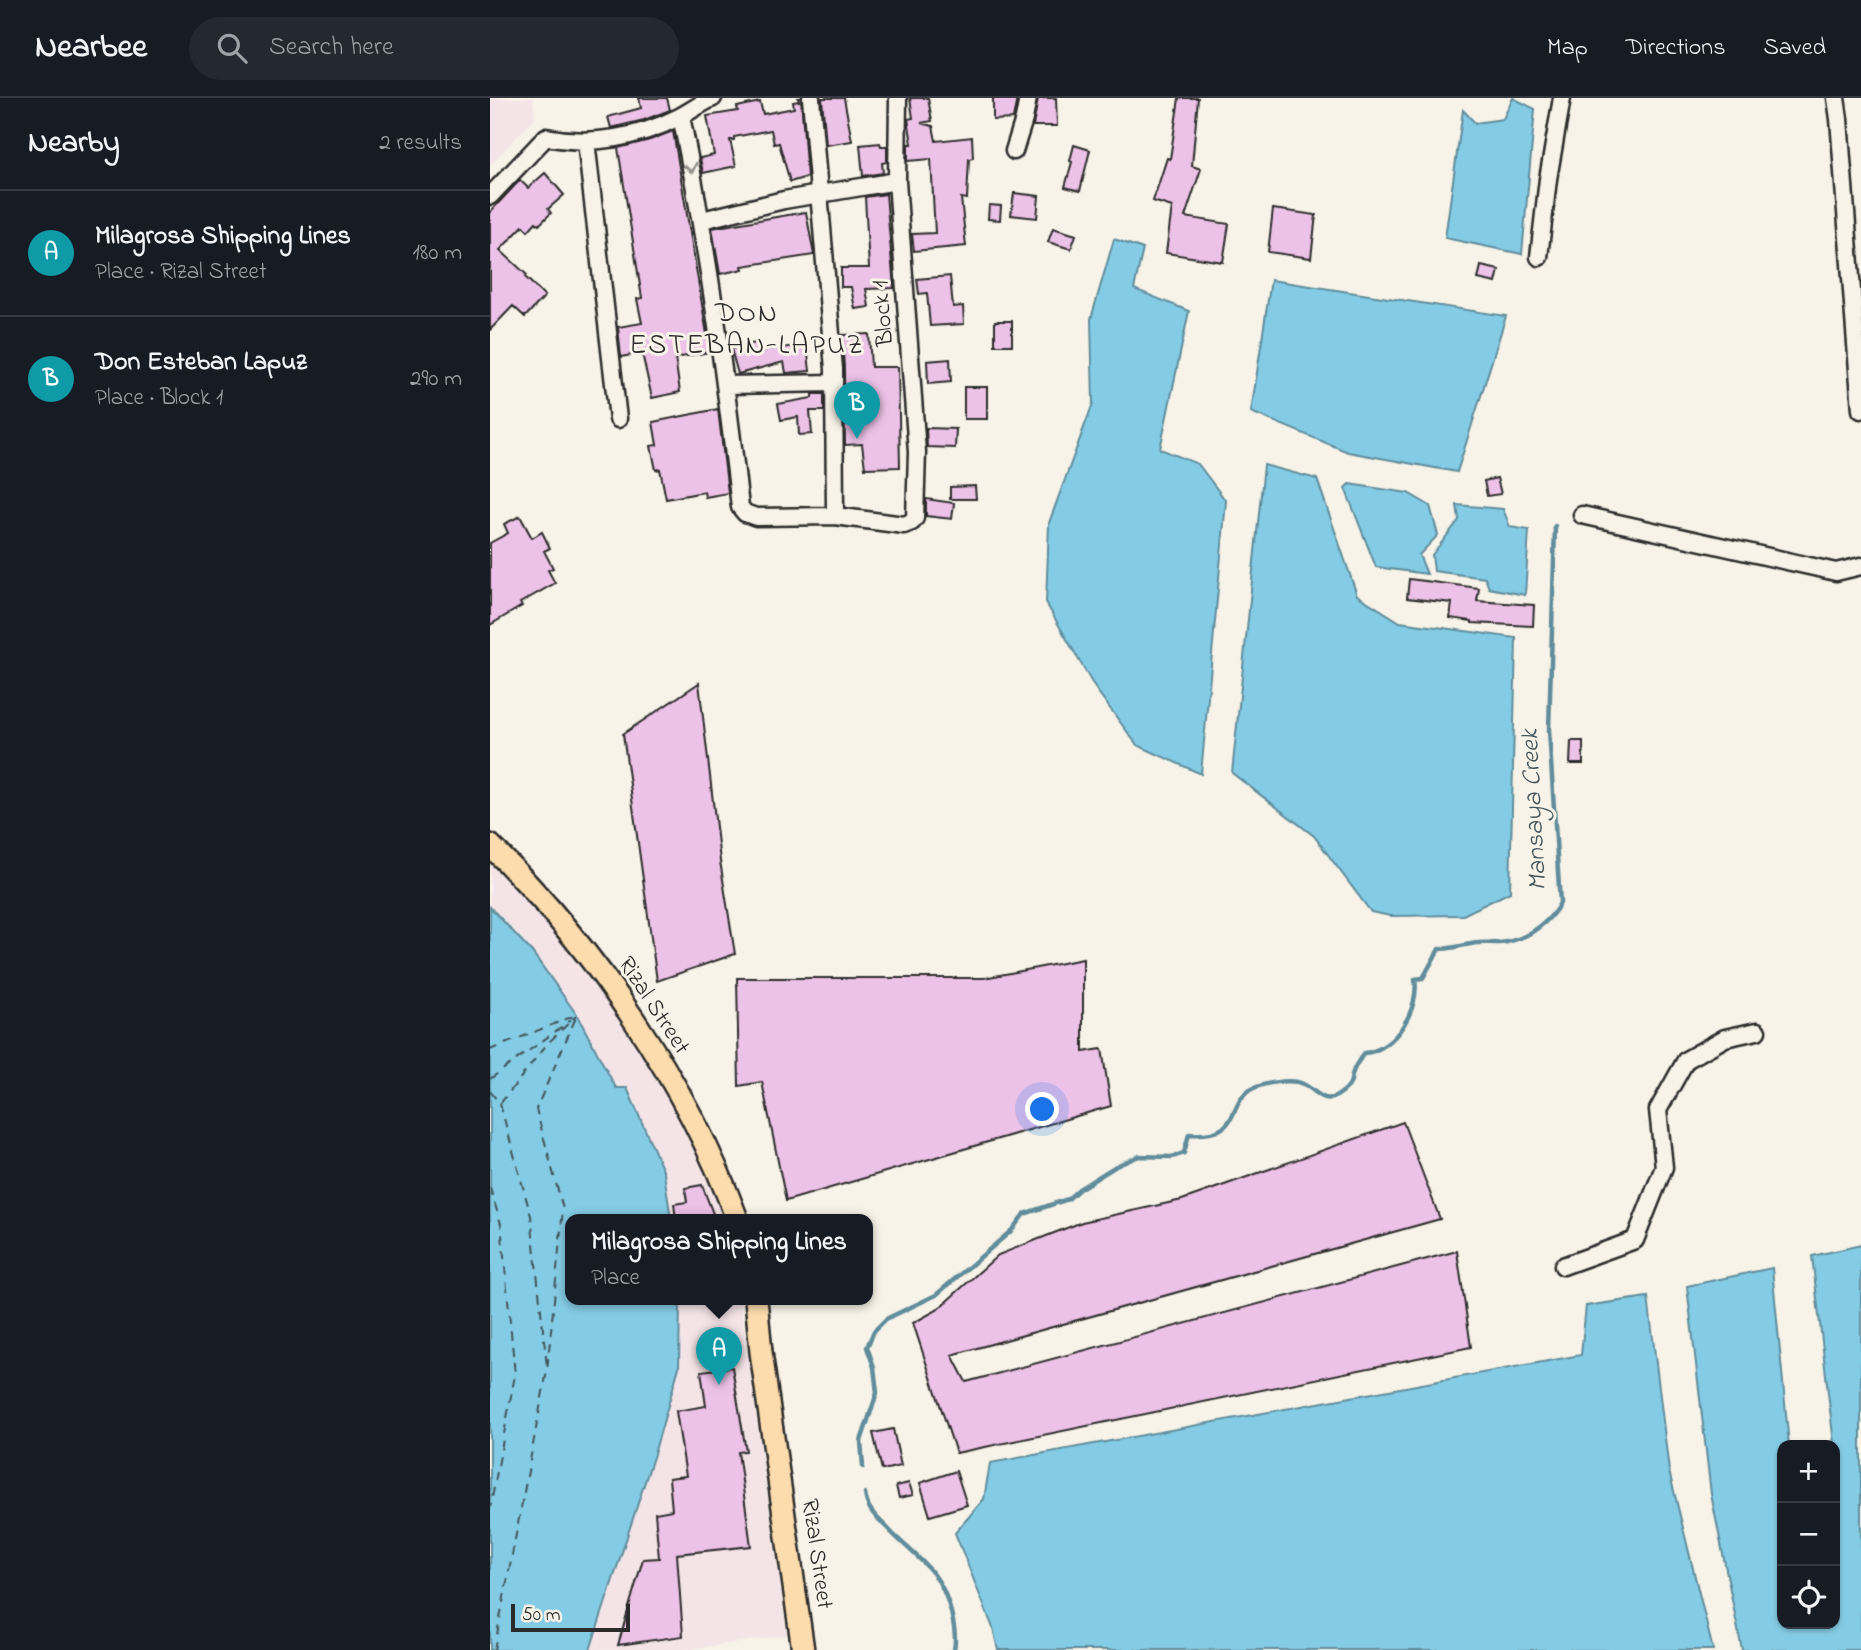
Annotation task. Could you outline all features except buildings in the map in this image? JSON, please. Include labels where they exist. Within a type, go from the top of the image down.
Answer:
[{"type":"main road","name":"Rizal Street","points":[[490,845],[576,938],[620,999],[685,1105],[726,1187],[735,1214]]},
{"type":"main road","name":"Rizal Street","points":[[757,1305],[803,1650]]},
{"type":"street","points":[[490,196],[546,137],[586,141],[648,131],[713,98]]},
{"type":"street","points":[[681,116],[702,220],[726,385],[740,507],[745,513],[756,517],[835,516],[834,383],[811,98]]},
{"type":"street","name":"Block 1","points":[[835,516],[904,525],[912,523],[916,510],[917,452],[897,181],[898,98]]},
{"type":"street","points":[[1014,151],[1028,98]]},
{"type":"street","points":[[1539,257],[1548,179],[1562,98]]},
{"type":"street","points":[[1836,98],[1861,410]]},
{"type":"street","points":[[586,141],[618,419]]},
{"type":"street","points":[[702,220],[820,193],[897,181]]},
{"type":"street","points":[[726,385],[834,383]]},
{"type":"street","points":[[1582,515],[1836,572],[1861,566]]},
{"type":"street","points":[[1563,1266],[1635,1240],[1664,1167],[1658,1110],[1686,1060],[1725,1038],[1757,1031]]},
{"type":"shaded area","points":[[490,98],[533,98],[535,118],[490,165]]},
{"type":"shaded area","points":[[490,859],[566,937],[614,1003],[680,1113],[716,1189],[724,1214],[670,1214],[664,1173],[577,1015],[532,952],[490,907]]},
{"type":"shaded area","points":[[680,1305],[741,1305],[787,1635],[685,1650],[590,1650],[654,1454],[679,1367]]},
{"type":"water","points":[[1513,98],[1535,109],[1522,254],[1445,238],[1463,110],[1475,123],[1503,119]]},
{"type":"water","points":[[1114,239],[1143,249],[1134,289],[1189,311],[1160,449],[1198,464],[1226,501],[1201,774],[1137,745],[1095,688],[1046,603],[1049,523],[1093,403],[1091,319]]},
{"type":"water","points":[[1271,280],[1506,316],[1457,472],[1348,452],[1251,412]]},
{"type":"water","points":[[1264,465],[1317,479],[1357,595],[1400,622],[1516,638],[1510,892],[1463,915],[1391,916],[1371,912],[1314,836],[1232,773]]},
{"type":"water","points":[[1349,484],[1408,493],[1430,506],[1438,535],[1419,555],[1427,574],[1376,567],[1345,488]]},
{"type":"water","points":[[1457,505],[1503,509],[1510,527],[1529,530],[1525,595],[1489,588],[1485,578],[1434,571],[1432,555],[1459,520]]},
{"type":"water","points":[[490,907],[532,952],[577,1015],[616,1088],[627,1088],[664,1173],[670,1214],[565,1214],[565,1305],[680,1305],[679,1367],[654,1454],[590,1650],[490,1650]]},
{"type":"water","points":[[1861,1245],[1861,1650],[1742,1650],[1711,1494],[1687,1286],[1772,1268],[1789,1440],[1777,1440],[1777,1629],[1840,1629],[1840,1440],[1834,1440],[1812,1256]]},
{"type":"water","points":[[1648,1297],[1669,1471],[1713,1650],[998,1650],[993,1628],[955,1533],[984,1499],[990,1463],[1581,1355],[1586,1306]]},
{"type":"waterway","name":"Mansaya Creek","points":[[863,1467],[861,1441],[877,1393],[874,1367],[867,1347],[874,1331],[886,1319],[936,1295],[1011,1231],[1024,1214],[1068,1199],[1116,1166],[1139,1156],[1172,1157],[1184,1153],[1189,1134],[1207,1134],[1227,1125],[1239,1101],[1254,1088],[1292,1081],[1304,1084],[1325,1098],[1339,1095],[1349,1085],[1355,1067],[1364,1053],[1386,1045],[1403,1026],[1413,1003],[1415,979],[1423,978],[1439,949],[1515,940],[1538,928],[1556,910],[1560,903],[1549,730],[1555,526]]},
{"type":"waterway","name":"Mansaya Creek","points":[[865,1493],[868,1505],[875,1515],[926,1565],[940,1583],[953,1622],[954,1650]]},
{"type":"ferry route","points":[[490,1050],[576,1015]]},
{"type":"ferry route","points":[[494,1650],[547,1371],[563,1209],[536,1109],[577,1015]]},
{"type":"ferry route","points":[[500,1104],[547,1044],[576,1016]]},
{"type":"ferry route","points":[[490,1079],[571,1020]]},
{"type":"ferry route","points":[[490,1091],[500,1104],[531,1216],[547,1367]]},
{"type":"ferry route","points":[[490,1188],[501,1224],[515,1375],[490,1509]]},
{"type":"place","name":"Don Esteban Lapuz","points":[[857,439]]},
{"type":"place","name":"Milagrosa Shipping Lines","points":[[719,1385]]},
{"type":"district","name":"DON ESTEBAN-LAPUZ","points":[[747,330]]}]
